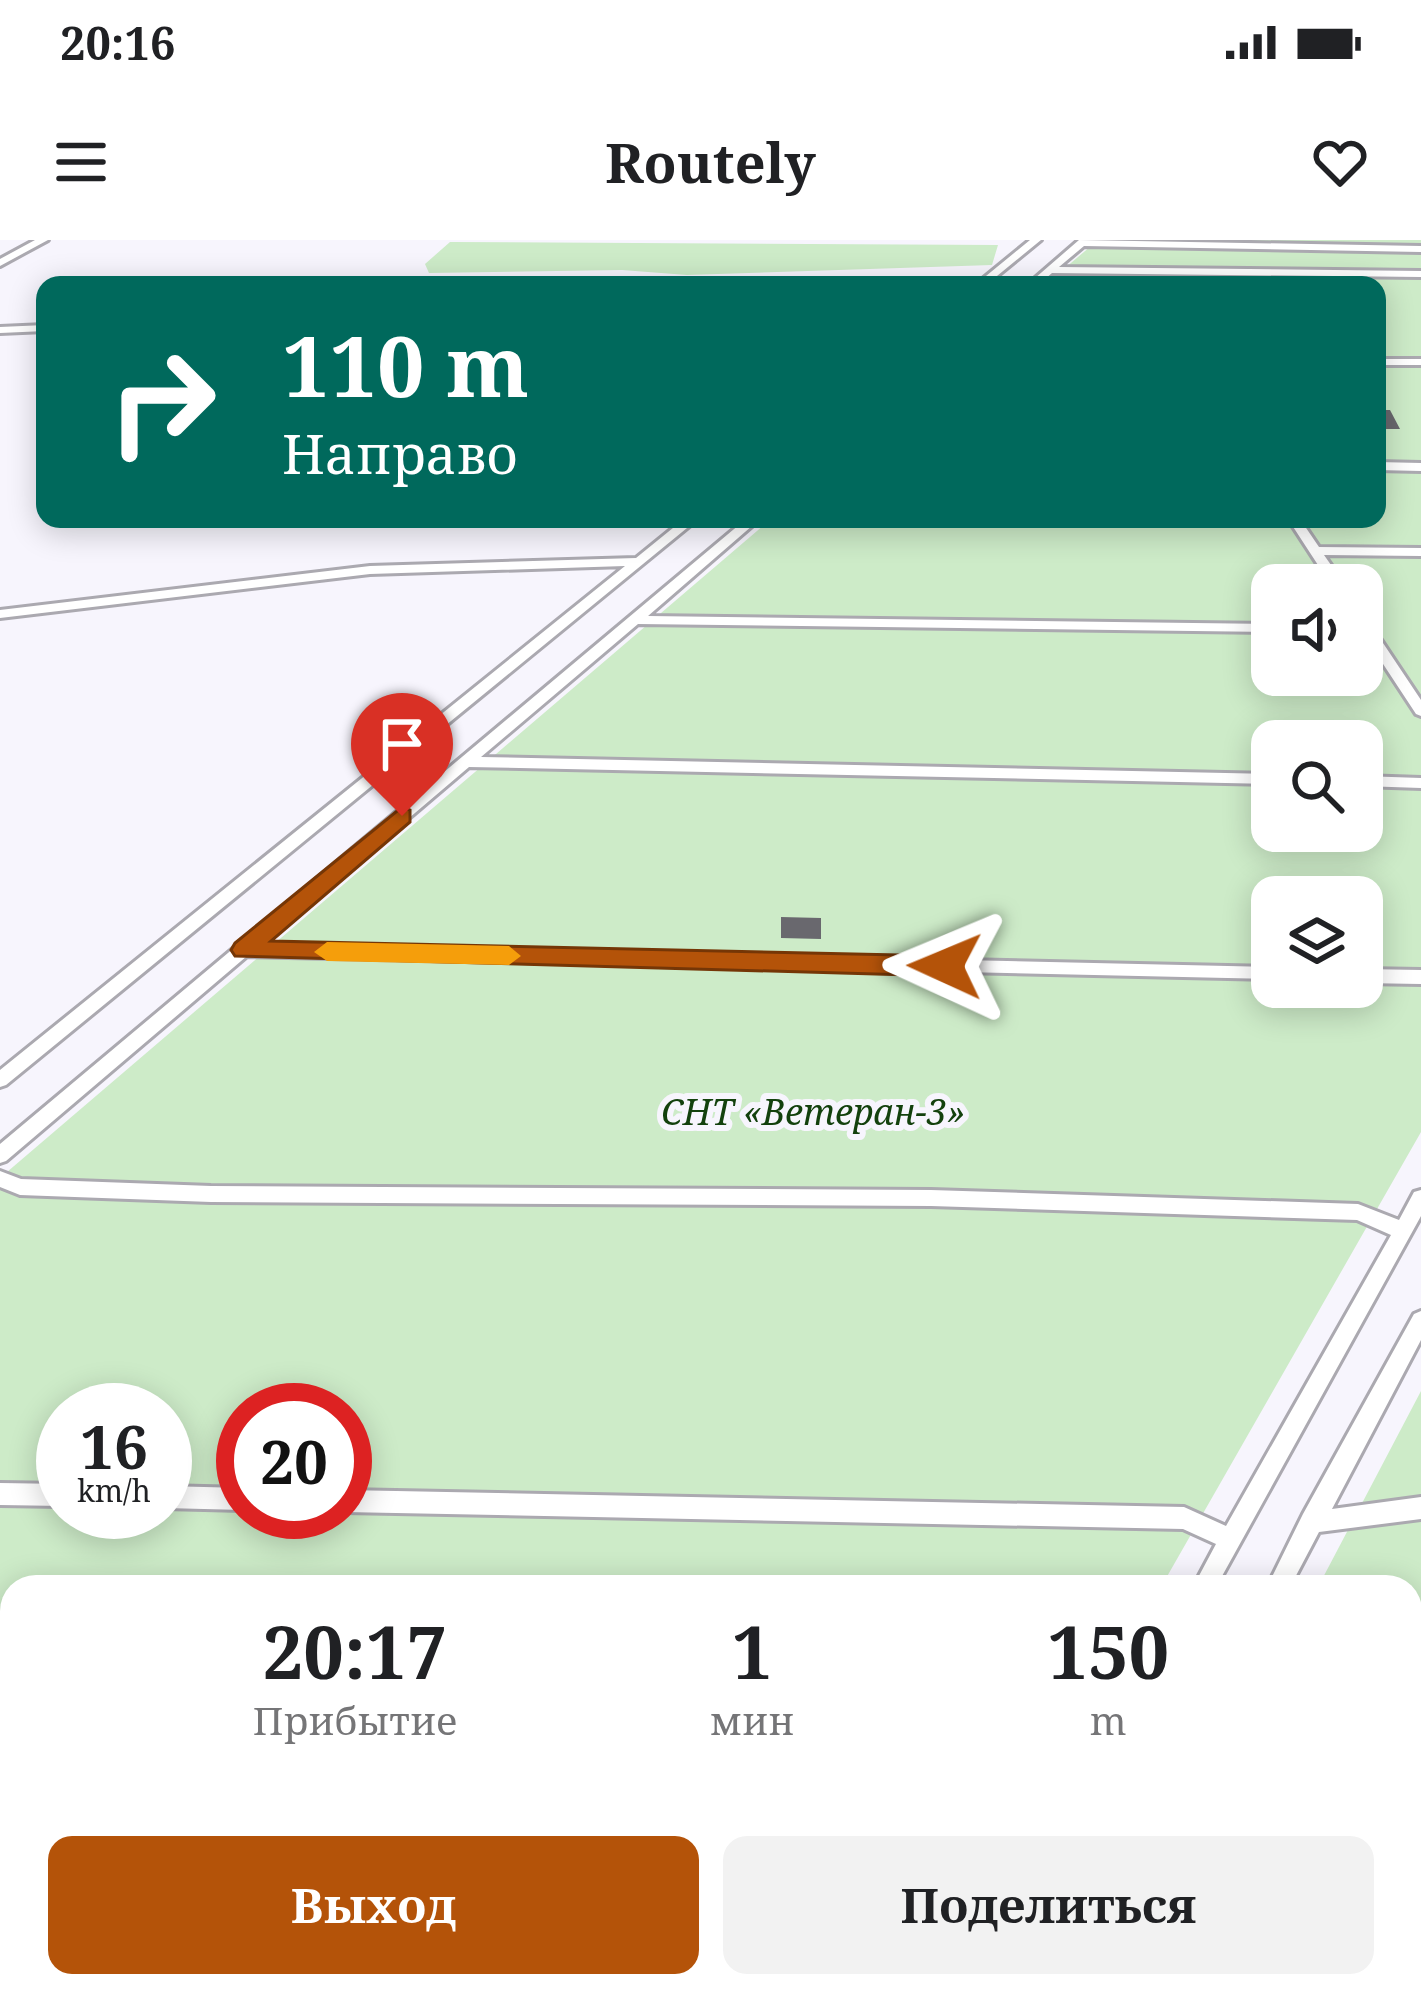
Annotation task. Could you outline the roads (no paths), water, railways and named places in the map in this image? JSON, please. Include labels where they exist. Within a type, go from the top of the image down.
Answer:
[{"type":"lane","points":[[0,263],[43,240]]},
{"type":"lane","points":[[991,276],[1036,240]]},
{"type":"lane","points":[[1042,276],[1083,242],[1421,249]]},
{"type":"lane","points":[[1049,270],[1421,274]]},
{"type":"lane","points":[[0,330],[36,328]]},
{"type":"lane","points":[[1386,362],[1421,362]]},
{"type":"lane","points":[[1386,466],[1421,466]]},
{"type":"lane","points":[[0,1080],[681,528]]},
{"type":"lane","points":[[0,1155],[743,528]]},
{"type":"lane","points":[[1300,528],[1324,564]]},
{"type":"lane","points":[[1315,551],[1421,553]]},
{"type":"lane","points":[[0,614],[370,570],[639,562]]},
{"type":"lane","points":[[635,620],[1251,628]]},
{"type":"lane","points":[[1383,653],[1419,705]]},
{"type":"lane","points":[[466,762],[1251,779]]},
{"type":"lane","points":[[1383,781],[1421,782]]},
{"type":"lane","points":[[244,950],[1251,974]]},
{"type":"lane","points":[[1383,976],[1421,977]]},
{"type":"lane","points":[[0,1061],[25,1060]]},
{"type":"lane","points":[[0,1179],[20,1187],[211,1194],[932,1198],[1358,1212],[1403,1231]]},
{"type":"lane","points":[[1211,1575],[1421,1198]]},
{"type":"lane","points":[[1284,1575],[1421,1320]]},
{"type":"lane","points":[[0,1494],[36,1495]]},
{"type":"lane","points":[[372,1502],[1184,1518],[1231,1540]]},
{"type":"lane","points":[[1311,1522],[1421,1508]]},
{"type":"park label","name":"СНТ «Ветеран-3»","points":[[813,1111]]}]
